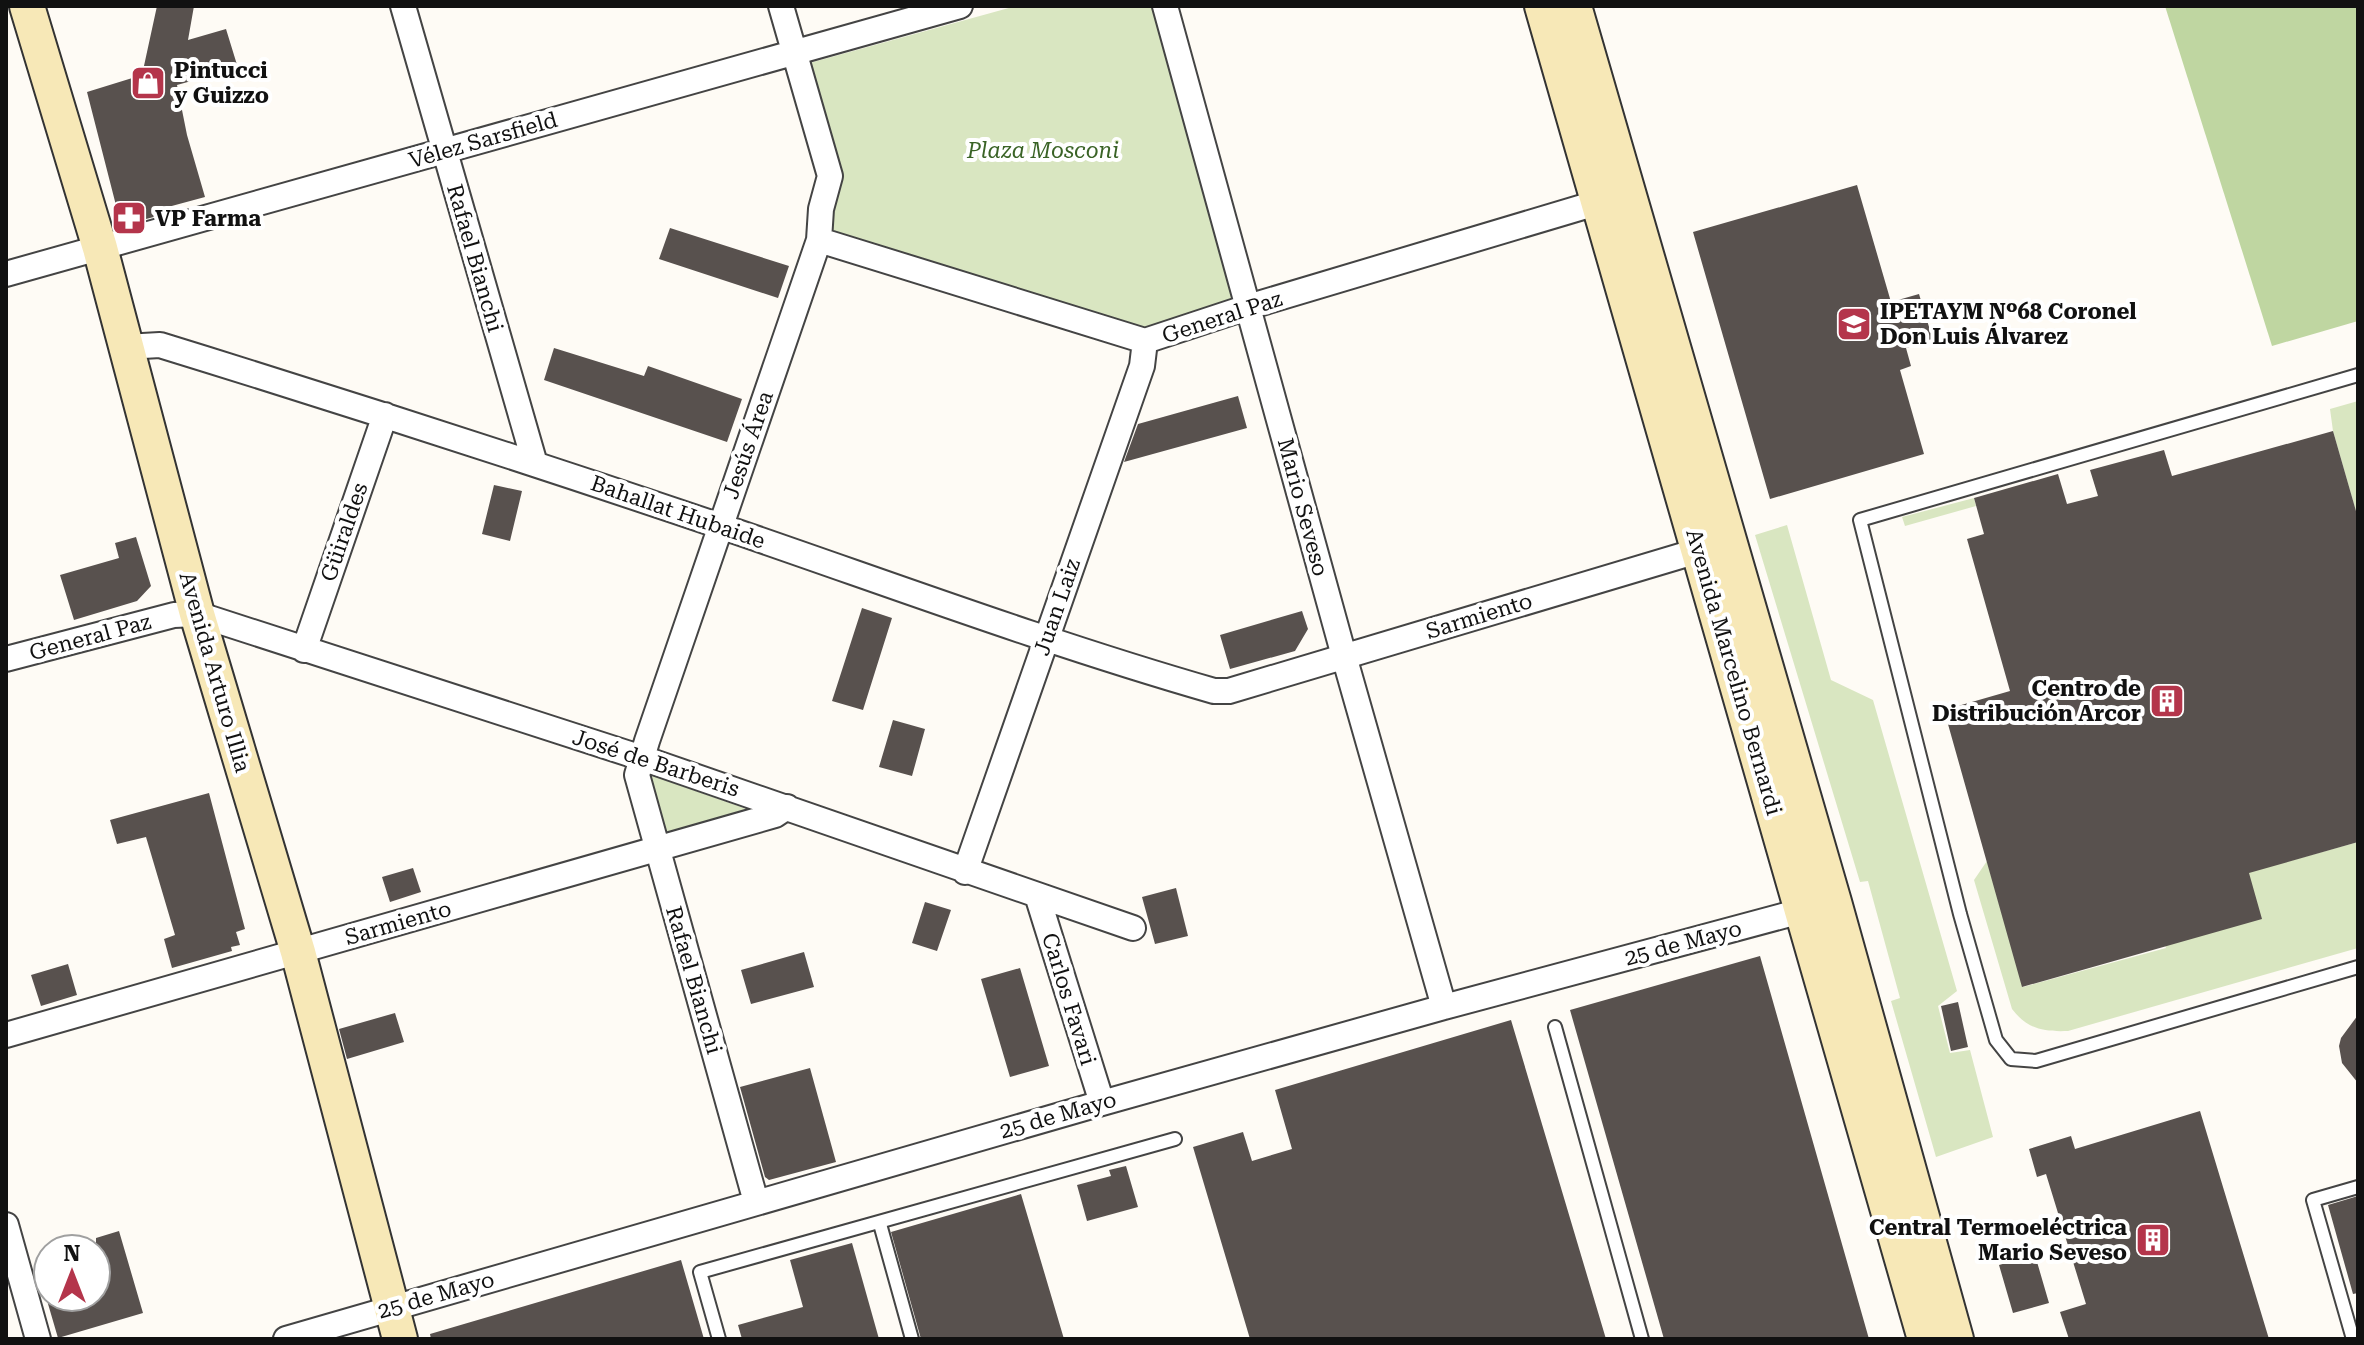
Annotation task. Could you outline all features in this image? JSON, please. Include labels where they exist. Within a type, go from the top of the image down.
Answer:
[{"type":"main road","name":"Avenida Arturo Illia","points":[[27,6],[100,248],[186,615],[298,952],[395,1323]]},
{"type":"main road","name":"Avenida Marcelino Bernardi","points":[[1542,6],[1612,198],[1818,906],[1956,1339]]},
{"type":"main road","name":"Avenida Marcelino Bernardi","points":[[1574,6],[1612,198]]},
{"type":"main road","name":"Avenida Marcelino Bernardi","points":[[1818,906],[1925,1339]]},
{"type":"street","name":"Rafael Bianchi","points":[[403,6],[535,464]]},
{"type":"street","points":[[781,6],[793,53]]},
{"type":"street","name":"Vélez Sarsfield","points":[[6,274],[960,6]]},
{"type":"street","name":"Mario Seveso","points":[[1165,6],[1444,1007]]},
{"type":"street","name":"Jesús Área","points":[[642,758],[819,240],[821,209],[830,176],[793,53]]},
{"type":"street","name":"General Paz","points":[[819,240],[1145,341],[1612,198]]},
{"type":"street","name":"Juan Laiz","points":[[965,872],[1142,366],[1145,341]]},
{"type":"street","name":"Bahallat Hubaide","points":[[125,347],[160,345],[385,415],[1045,638],[1214,691],[1229,691]]},
{"type":"street","name":"Güiraldes","points":[[304,650],[385,415]]},
{"type":"street","name":"Sarmiento","points":[[1229,691],[1715,546]]},
{"type":"street","name":"General Paz","points":[[6,659],[186,615]]},
{"type":"street","name":"José de Barberis","points":[[186,615],[642,758],[1133,928]]},
{"type":"street","name":"Rafael Bianchi","points":[[642,758],[638,782],[756,1202]]},
{"type":"street","name":"Sarmiento","points":[[6,1035],[775,815],[787,807]]},
{"type":"street","name":"Carlos Favari","points":[[1037,895],[1102,1103]]},
{"type":"street","name":"25 de Mayo","points":[[286,1339],[395,1323],[756,1202],[1444,1007],[1818,906]]},
{"type":"street","points":[[6,1225],[38,1339]]},
{"type":"lane","points":[[2358,375],[1860,520],[1960,914],[1996,1040],[2011,1059],[2036,1061],[2358,967]]},
{"type":"lane","points":[[1555,1027],[1642,1339]]},
{"type":"lane","points":[[719,1339],[700,1272],[1175,1139]]},
{"type":"lane","points":[[2353,1339],[2313,1200],[2358,1187]]},
{"type":"lane","points":[[880,1224],[912,1339]]},
{"type":"green space","name":"Plaza Mosconi","points":[[1016,6],[1153,6],[1240,302],[1143,334],[825,230],[806,64]]},
{"type":"green space","points":[[2165,6],[2358,6],[2358,321],[2272,346]]},
{"type":"green space","points":[[2358,401],[2357,515],[2333,431],[2330,409]]},
{"type":"green space","points":[[1974,498],[1976,506],[1905,526],[1902,517]]},
{"type":"green space","points":[[1787,525],[1831,680],[1873,700],[1957,991],[1938,1006],[1950,1053],[1970,1050],[1993,1137],[1936,1157],[1891,1001],[1900,998],[1868,881],[1860,882],[1755,535]]},
{"type":"green space","points":[[645,773],[758,813],[660,842]]},
{"type":"green space","points":[[2358,842],[2358,948],[2068,1031],[2037,1028],[2012,1009],[1974,880],[1987,861],[2023,987],[2166,948],[2152,899]]},
{"type":"building","points":[[157,6],[194,6],[188,40],[226,29],[238,68],[177,85],[187,135],[205,197],[168,207],[169,213],[127,224],[120,221],[87,92],[142,75]]},
{"type":"building","points":[[1857,185],[1891,302],[1919,294],[1933,340],[1906,348],[1911,366],[1900,370],[1924,454],[1770,499],[1693,232]]},
{"type":"building","points":[[670,228],[789,266],[778,298],[659,259]]},
{"type":"building","points":[[554,348],[644,376],[648,366],[742,399],[727,442],[544,380]]},
{"type":"building","points":[[1238,396],[1247,428],[1124,462],[1138,424]]},
{"type":"building","name":"Centro de Distribución Arcor","points":[[2333,431],[2358,518],[2358,842],[2249,873],[2262,919],[2022,987],[1944,710],[2010,691],[1967,539],[1984,534],[1974,498],[2058,474],[2067,504],[2098,496],[2090,470],[2164,450],[2172,476]]},
{"type":"building","points":[[494,485],[522,491],[510,541],[482,534]]},
{"type":"building","points":[[136,537],[151,586],[137,601],[74,620],[60,575],[119,558],[115,543]]},
{"type":"building","points":[[862,608],[892,618],[863,710],[832,701]]},
{"type":"building","points":[[1302,611],[1308,629],[1295,651],[1230,669],[1220,635]]},
{"type":"building","points":[[893,720],[925,729],[912,776],[879,767]]},
{"type":"building","points":[[209,793],[245,929],[236,932],[240,945],[231,947],[232,951],[172,968],[164,939],[175,935],[146,837],[117,844],[110,820]]},
{"type":"building","points":[[413,868],[421,892],[390,902],[382,877]]},
{"type":"building","points":[[1176,888],[1188,936],[1155,944],[1142,897]]},
{"type":"building","points":[[925,902],[951,910],[937,951],[912,943]]},
{"type":"building","points":[[804,952],[814,987],[751,1004],[741,970]]},
{"type":"building","points":[[1760,956],[1869,1339],[1664,1339],[1570,1010]]},
{"type":"building","points":[[68,964],[77,995],[41,1006],[31,975]]},
{"type":"building","points":[[1020,968],[1049,1066],[1010,1077],[981,979]]},
{"type":"building","points":[[1958,1002],[1968,1047],[1951,1051],[1941,1006]]},
{"type":"building","points":[[395,1013],[404,1042],[347,1059],[339,1029]]},
{"type":"building","points":[[2358,1015],[2358,1083],[2342,1063],[2339,1046],[2341,1038]]},
{"type":"building","points":[[1511,1020],[1606,1339],[1250,1339],[1193,1147],[1243,1132],[1252,1161],[1292,1149],[1275,1090]]},
{"type":"building","points":[[810,1068],[836,1162],[769,1180],[765,1177],[740,1087]]},
{"type":"building","name":"Central Termoeléctrica Mario Seveso","points":[[2200,1111],[2269,1339],[2069,1339],[2060,1312],[2086,1304],[2046,1174],[2037,1177],[2029,1149],[2071,1136],[2075,1149]]},
{"type":"building","points":[[1126,1166],[1138,1207],[1087,1221],[1077,1185],[1111,1176],[1109,1170]]},
{"type":"building","points":[[1021,1194],[1064,1339],[921,1339],[891,1232]]},
{"type":"building","points":[[2358,1196],[2358,1293],[2353,1294],[2328,1205]]},
{"type":"building","points":[[119,1231],[143,1313],[58,1338],[51,1313],[112,1313],[112,1233]]},
{"type":"building","points":[[852,1243],[879,1339],[742,1339],[738,1325],[803,1307],[790,1260]]},
{"type":"building","points":[[2035,1255],[2049,1303],[2013,1313],[1999,1265]]},
{"type":"building","points":[[681,1260],[704,1339],[431,1339],[430,1334]]},
{"type":"place","name":"Pintucci y Guizzo","points":[[148,83]]},
{"type":"place","name":"VP Farma","points":[[129,218]]},
{"type":"place","name":"IPETAYM Nº68 Coronel Don Luis Álvarez","points":[[1854,324]]},
{"type":"place","name":"Centro de Distribución Arcor","points":[[2167,701]]},
{"type":"place","name":"Central Termoeléctrica Mario Seveso","points":[[2153,1240]]}]
